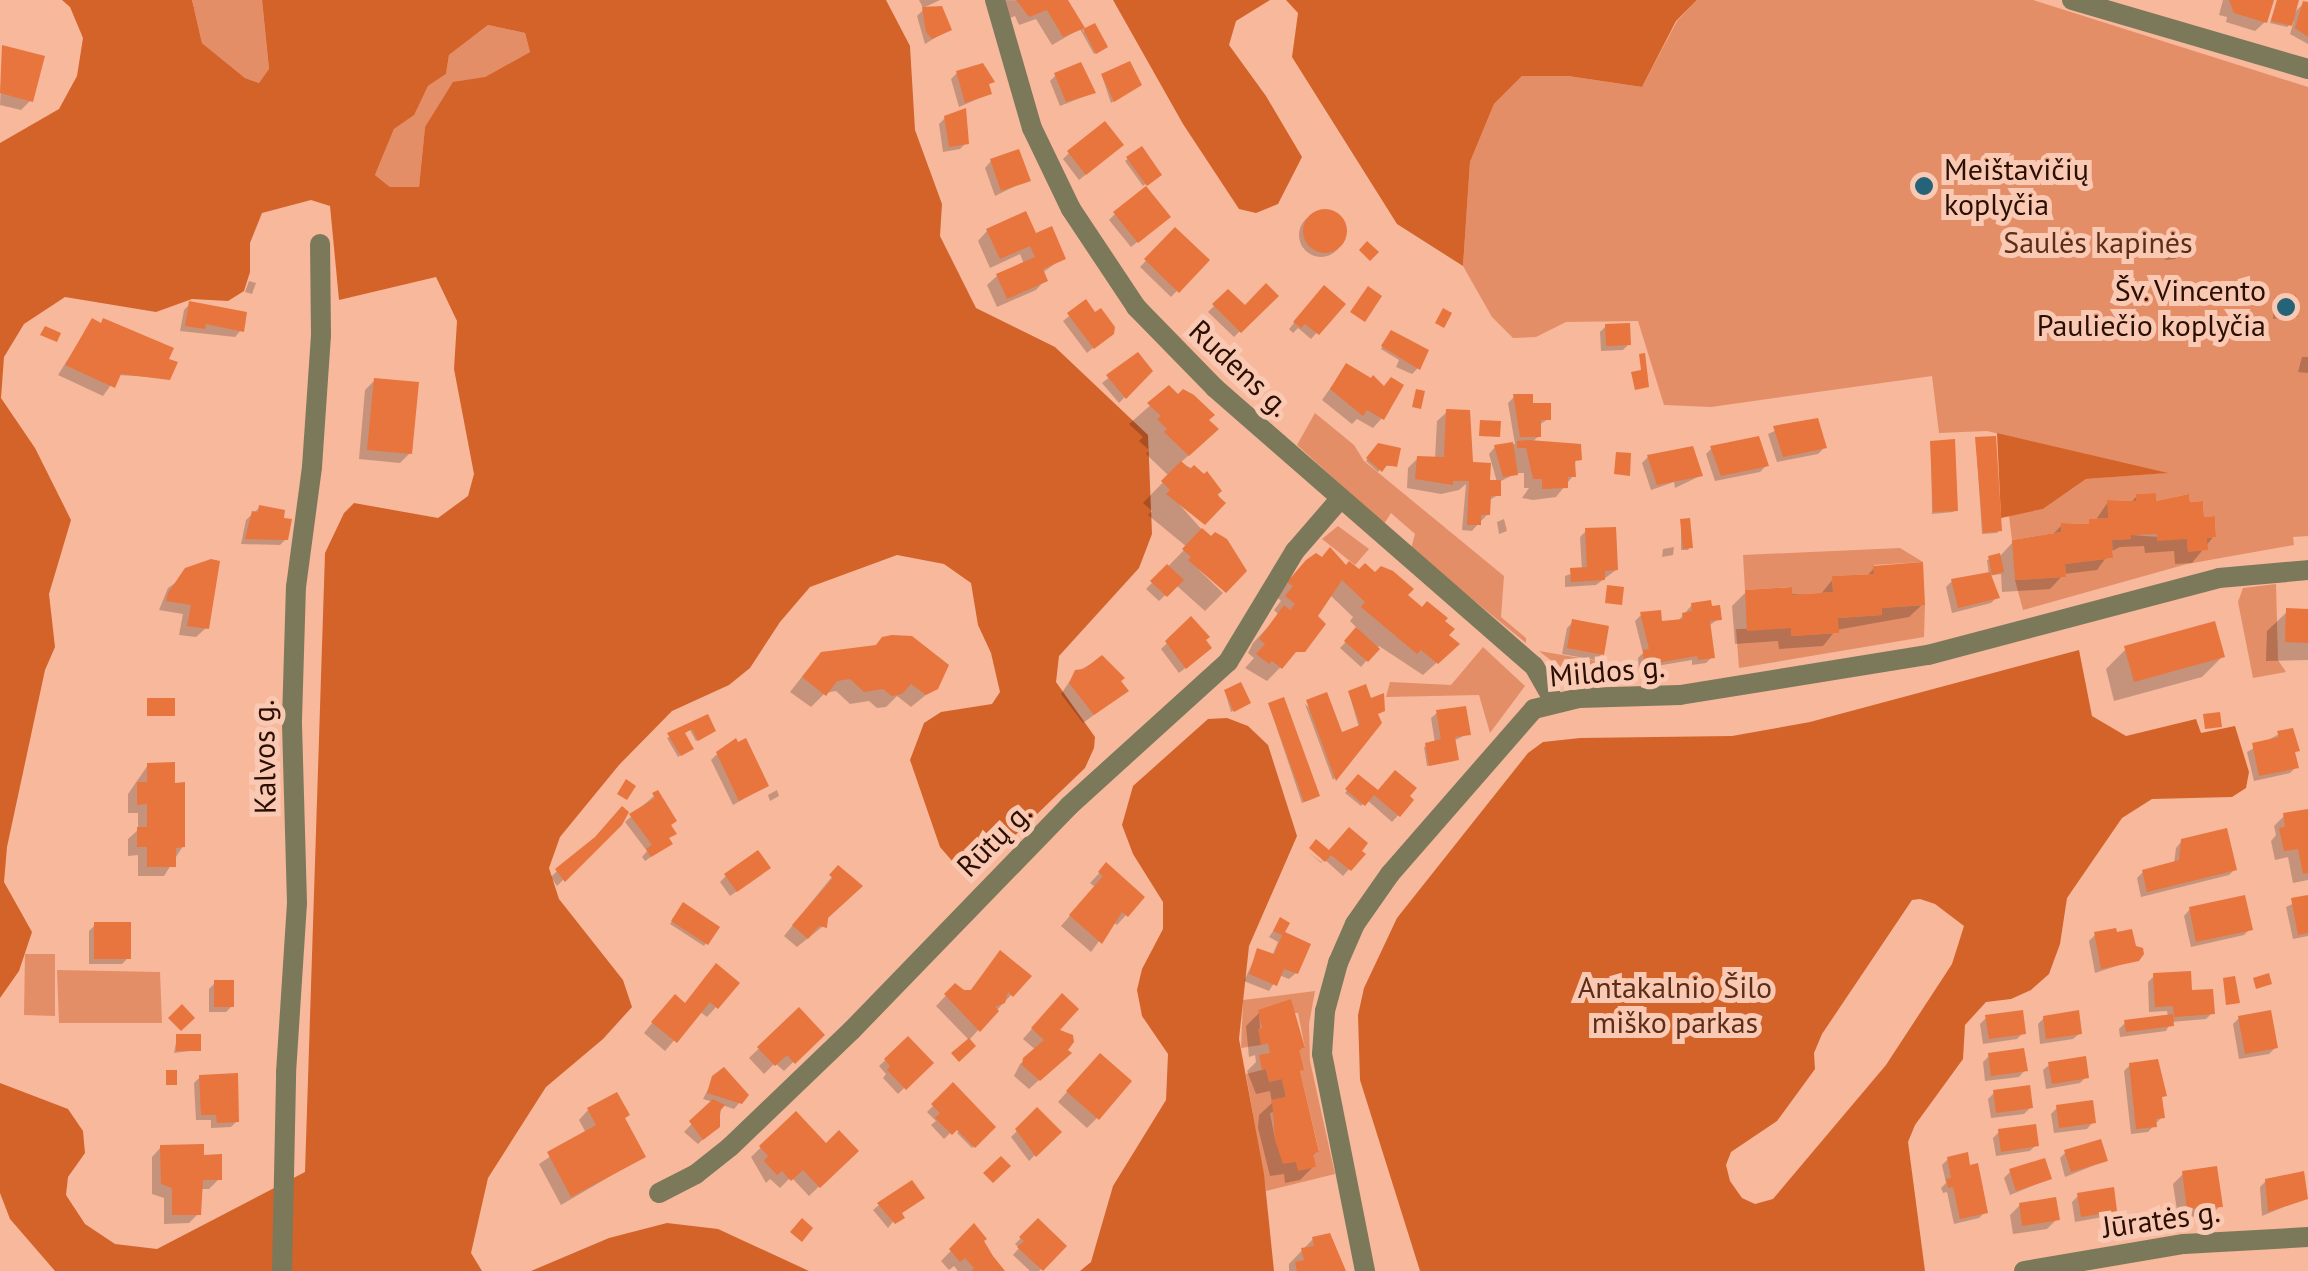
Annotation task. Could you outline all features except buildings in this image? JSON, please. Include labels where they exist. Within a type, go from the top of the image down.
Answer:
[{"type":"street","name":"Rudens g.","points":[[995,0],[1032,128],[1071,209],[1136,307],[1210,384],[1534,666],[1554,701]]},
{"type":"street","points":[[2072,0],[2308,69]]},
{"type":"street","name":"Kalvos g.","points":[[282,1271],[286,1073],[297,903],[292,720],[296,605],[312,467],[321,335],[320,244]]},
{"type":"street","name":"Rūtų g.","points":[[659,1193],[696,1174],[730,1147],[852,1030],[1068,806],[1217,674],[1295,551],[1340,498]]},
{"type":"street","name":"Mildos g.","points":[[1365,1271],[1322,1054],[1325,1011],[1338,963],[1355,924],[1390,874],[1522,719],[1554,701],[1680,695],[1928,655],[2220,578],[2308,570]]},
{"type":"street","name":"Jūratės g.","points":[[2024,1271],[2184,1244],[2308,1237]]},
{"type":"green space","points":[[62,0],[192,0],[202,43],[245,78],[259,83],[269,69],[262,0],[886,0],[910,46],[915,130],[942,204],[940,236],[976,308],[1055,347],[1148,435],[1152,534],[1139,568],[1059,656],[1056,682],[1095,737],[1094,748],[1085,768],[981,868],[953,862],[940,847],[910,760],[924,723],[941,712],[992,704],[1000,692],[991,653],[978,625],[971,583],[944,564],[897,555],[810,587],[780,622],[750,668],[729,685],[672,711],[619,765],[560,837],[549,868],[559,899],[623,980],[632,1007],[603,1039],[546,1087],[488,1178],[471,1253],[482,1271],[55,1271],[10,1219],[0,1193],[0,1083],[68,1109],[83,1131],[85,1153],[68,1177],[66,1195],[85,1224],[115,1244],[157,1249],[305,1172],[325,553],[344,513],[354,503],[438,518],[468,496],[474,474],[454,369],[457,321],[436,277],[339,300],[330,206],[311,200],[262,213],[250,243],[250,272],[244,291],[228,301],[192,299],[156,312],[65,297],[24,324],[4,357],[1,398],[35,448],[71,520],[49,594],[55,647],[45,670],[7,847],[4,882],[32,932],[19,971],[0,998],[0,143],[59,109],[77,76],[83,38],[70,7]],"holes":[[[488,25],[525,33],[530,52],[485,77],[453,82],[425,127],[419,187],[390,187],[375,175],[394,129],[414,115],[428,86],[446,74],[449,55]]]},
{"type":"green space","points":[[192,0],[262,0],[269,70],[259,83],[245,78],[202,43]]},
{"type":"green space","points":[[1113,0],[1270,0],[1236,21],[1229,45],[1266,96],[1302,157],[1278,204],[1256,213],[1239,209],[1183,124]]},
{"type":"green space","points":[[1286,0],[1697,0],[1676,21],[1642,87],[1568,76],[1522,76],[1494,104],[1470,162],[1463,266],[1397,224],[1292,57],[1298,13]]},
{"type":"green space","name":"Saulės kapinės","points":[[1697,0],[2033,0],[2308,87],[2308,536],[2293,537],[2294,545],[2187,564],[2023,610],[2015,580],[2066,577],[2065,564],[2113,558],[2112,540],[2131,539],[2131,535],[2187,539],[2188,551],[2207,550],[2207,538],[2216,537],[2215,516],[2204,517],[2203,501],[2190,502],[2189,494],[2156,501],[2156,493],[2137,494],[2136,501],[2108,500],[2108,518],[2090,519],[2089,524],[2061,523],[2061,532],[2012,540],[2009,516],[2043,509],[2086,479],[2163,473],[1987,431],[1939,433],[1932,376],[1711,407],[1664,405],[1638,321],[1566,322],[1536,337],[1513,338],[1492,317],[1463,266],[1470,162],[1494,104],[1522,76],[1568,76],[1642,87],[1677,21]]},
{"type":"green space","points":[[488,25],[525,33],[530,52],[485,77],[425,127],[419,187],[390,187],[375,175],[394,129],[413,115],[428,86],[446,74],[449,55]]},
{"type":"green space","points":[[1315,413],[1354,445],[1364,461],[1504,576],[1501,617],[1526,638],[1526,643],[1411,549],[1415,534],[1391,513],[1384,524],[1297,445]]},
{"type":"green space","points":[[1997,433],[2168,473],[2086,479],[2043,509],[2001,518]]},
{"type":"green space","points":[[1338,526],[1369,549],[1355,565],[1322,539]]},
{"type":"green space","points":[[1900,548],[1923,562],[1874,565],[1874,574],[1832,576],[1833,592],[1792,595],[1791,587],[1745,590],[1743,555]]},
{"type":"green space","points":[[2276,584],[2278,660],[2286,672],[2253,678],[2238,602],[2243,588]]},
{"type":"green space","points":[[1925,605],[1924,637],[1739,668],[1736,629],[1791,628],[1792,636],[1838,633],[1838,618],[1882,615],[1882,608]]},
{"type":"green space","points":[[1483,647],[1525,686],[1490,733],[1479,695],[1386,697],[1390,682],[1451,685]]},
{"type":"green space","name":"Antakalnio Šilo miško parkas","points":[[2079,650],[2092,716],[2126,736],[2196,719],[2201,733],[2235,726],[2249,772],[2246,788],[2232,797],[2152,799],[2122,818],[2067,898],[2060,944],[2049,974],[2031,990],[2011,999],[1986,1002],[1965,1025],[1963,1059],[1915,1125],[1908,1142],[1925,1271],[1420,1271],[1360,1080],[1358,1015],[1364,988],[1397,918],[1528,753],[1543,742],[1732,736],[1810,722]],"holes":[[[1912,900],[1935,904],[1964,926],[1952,964],[1886,1065],[1773,1199],[1755,1204],[1742,1198],[1730,1181],[1726,1165],[1731,1152],[1777,1121],[1815,1069],[1814,1053],[1822,1034]]]},
{"type":"green space","points":[[1539,651],[1627,666],[1626,677],[1582,675],[1562,669]]},
{"type":"green space","points":[[1227,718],[1248,726],[1268,745],[1297,836],[1249,946],[1239,1039],[1264,1174],[1274,1271],[1080,1271],[1091,1262],[1113,1186],[1166,1100],[1168,1054],[1142,1016],[1137,990],[1142,969],[1163,929],[1163,902],[1133,854],[1122,825],[1133,786],[1208,719]]},
{"type":"green space","points":[[25,954],[55,954],[55,1016],[24,1015]]},
{"type":"green space","points":[[57,970],[160,972],[162,1023],[59,1023]]},
{"type":"green space","points":[[1315,991],[1309,1024],[1310,1061],[1335,1174],[1266,1191],[1246,1074],[1266,1069],[1269,1082],[1282,1079],[1286,1097],[1272,1100],[1274,1112],[1270,1113],[1275,1139],[1299,1170],[1315,1167],[1313,1153],[1319,1151],[1300,1071],[1303,1070],[1299,1049],[1305,1048],[1298,1013],[1294,1013],[1291,1000],[1259,1010],[1261,1045],[1241,1048],[1243,1000]]},
{"type":"green space","points":[[667,1223],[718,1229],[809,1271],[531,1271],[609,1238]]},
{"type":"place","name":"Meištavičių koplyčia","points":[[1924,186]]},
{"type":"place","name":"Šv. Vincento Pauliečio koplyčia","points":[[2286,307]]}]
